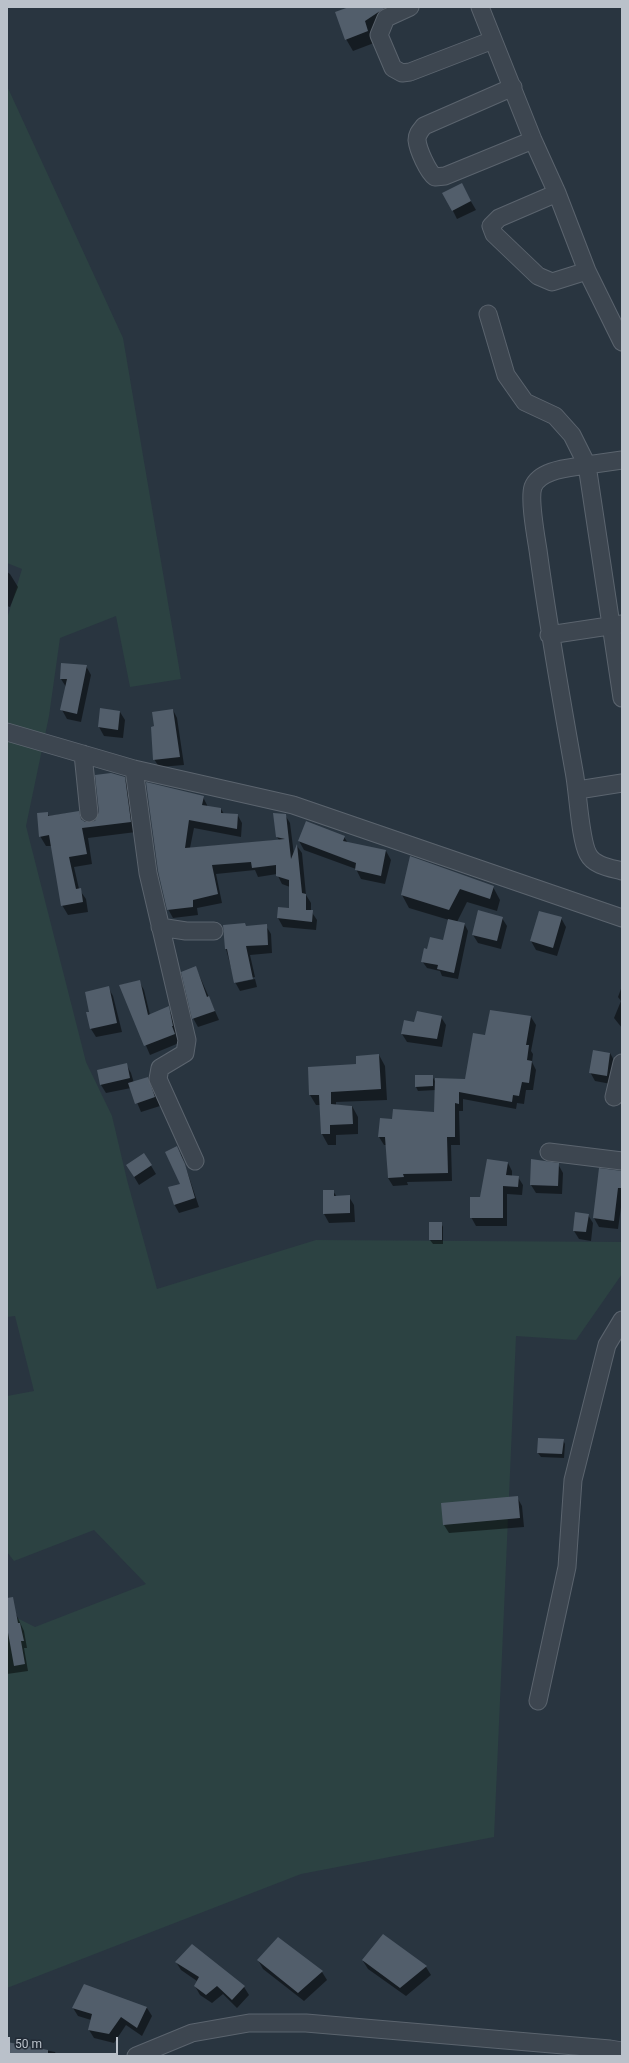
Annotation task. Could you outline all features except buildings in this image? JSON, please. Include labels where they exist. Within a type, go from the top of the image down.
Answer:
[{"type":"street","points":[[410,7],[386,18],[379,34],[393,68],[402,73],[410,72],[493,40]]},
{"type":"street","points":[[480,7],[533,140],[557,193],[587,271],[622,342]]},
{"type":"street","points":[[513,87],[424,126],[418,134],[417,141],[429,173],[435,177],[445,176],[533,140]]},
{"type":"street","points":[[557,193],[499,218],[491,226],[494,234],[538,276],[552,282],[587,271]]},
{"type":"street","points":[[488,314],[506,375],[526,402],[555,416],[572,435],[587,465],[617,624],[622,698]]},
{"type":"street","points":[[622,460],[587,465],[550,473],[538,480],[533,488],[533,517],[549,635],[578,790],[585,847],[589,856],[596,863],[622,871]]},
{"type":"street","points":[[549,635],[617,624]]},
{"type":"street","points":[[7,732],[134,769],[293,805],[622,918]]},
{"type":"street","points":[[83,754],[89,814]]},
{"type":"street","points":[[134,769],[148,873],[186,1040],[185,1053],[160,1068],[158,1079],[195,1161]]},
{"type":"street","points":[[578,790],[622,783]]},
{"type":"street","points":[[160,927],[186,931],[214,931]]},
{"type":"street","points":[[614,1097],[622,1063]]},
{"type":"street","points":[[549,1152],[622,1161]]},
{"type":"street","points":[[538,1701],[567,1567],[573,1480],[607,1345],[622,1320]]},
{"type":"street","points":[[136,2056],[192,2033],[249,2023],[306,2023],[610,2048],[622,2051]]},
{"type":"green space","points":[[7,86],[123,338],[181,679],[130,687],[116,616],[60,638],[49,716],[26,826],[86,1062],[112,1116],[127,1180],[157,1289],[316,1240],[622,1242],[622,1274],[576,1340],[516,1336],[494,1837],[301,1874],[7,1988],[7,1613],[35,1627],[146,1584],[94,1530],[14,1561],[7,1552],[7,1396],[34,1391],[15,1316],[7,1317],[7,619],[22,569],[7,563]]}]
